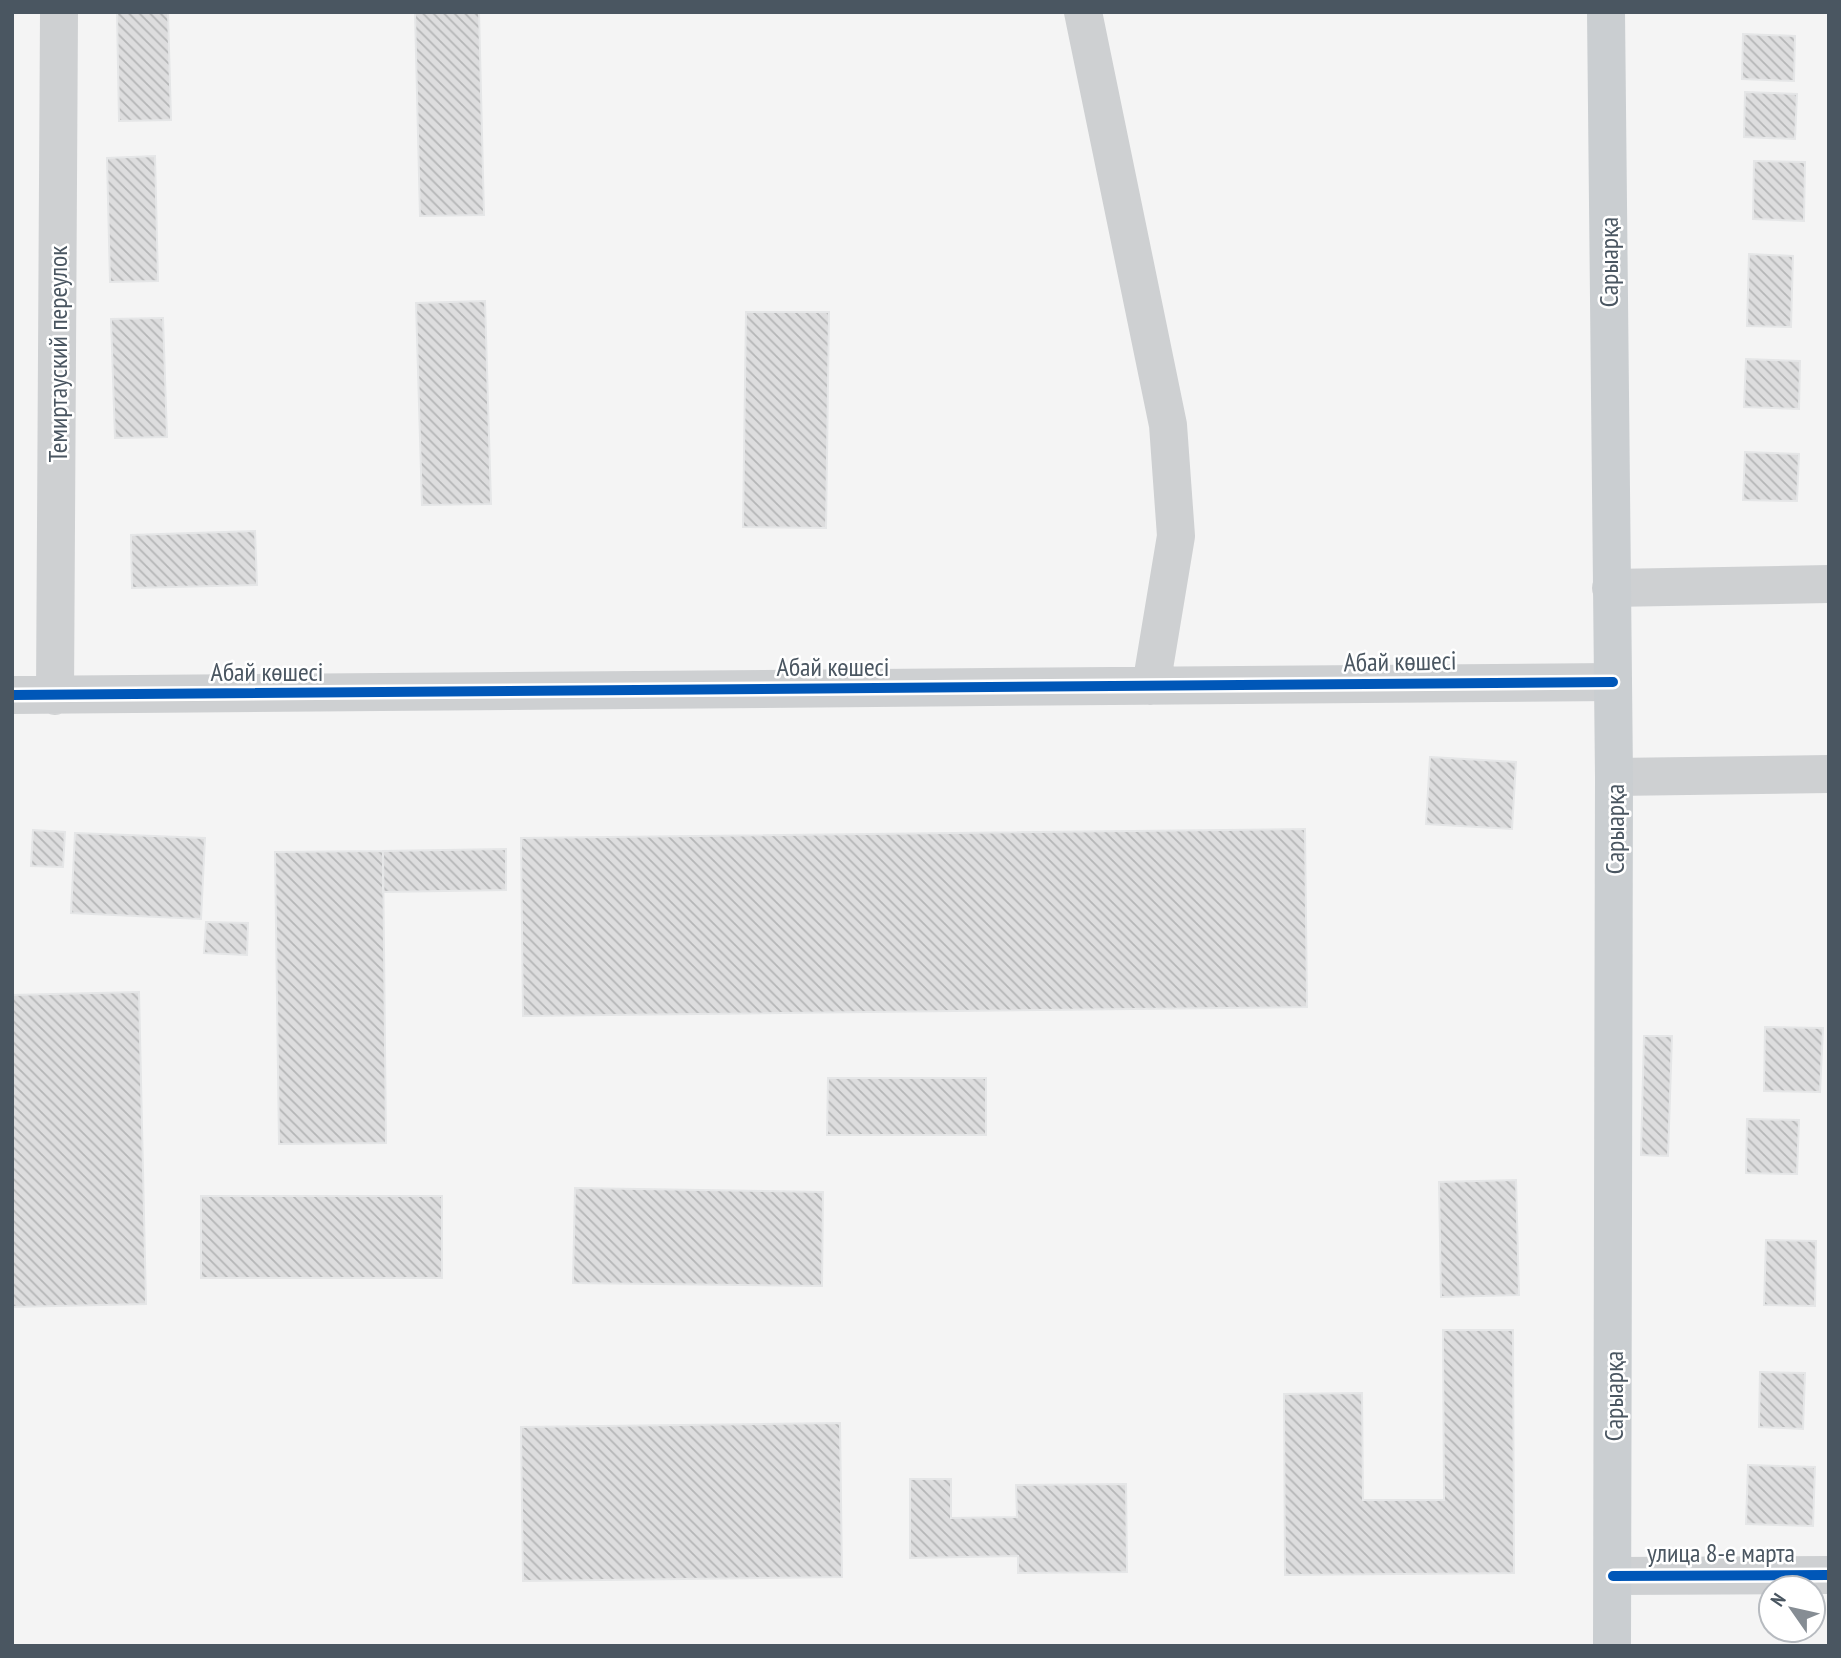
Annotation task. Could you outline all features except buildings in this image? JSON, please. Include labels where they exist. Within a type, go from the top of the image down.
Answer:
[{"type":"main road","name":"Сарыарқа","points":[[1606,12],[1614,777],[1612,1646]]},
{"type":"street","name":"Темиртауский переулок","points":[[55,696],[59,12]]},
{"type":"street","points":[[1083,12],[1168,425],[1176,536],[1151,687]]},
{"type":"street","points":[[1611,588],[1829,584]]},
{"type":"street","name":"Абай көшесі","points":[[12,695],[1613,682]]},
{"type":"street","points":[[1614,777],[1829,774]]},
{"type":"street","name":"улица 8-е марта","points":[[1613,1576],[1829,1575]]},
{"type":"cycle path","points":[[12,695],[1613,682]]},
{"type":"cycle path","points":[[1613,1576],[1829,1575]]}]
